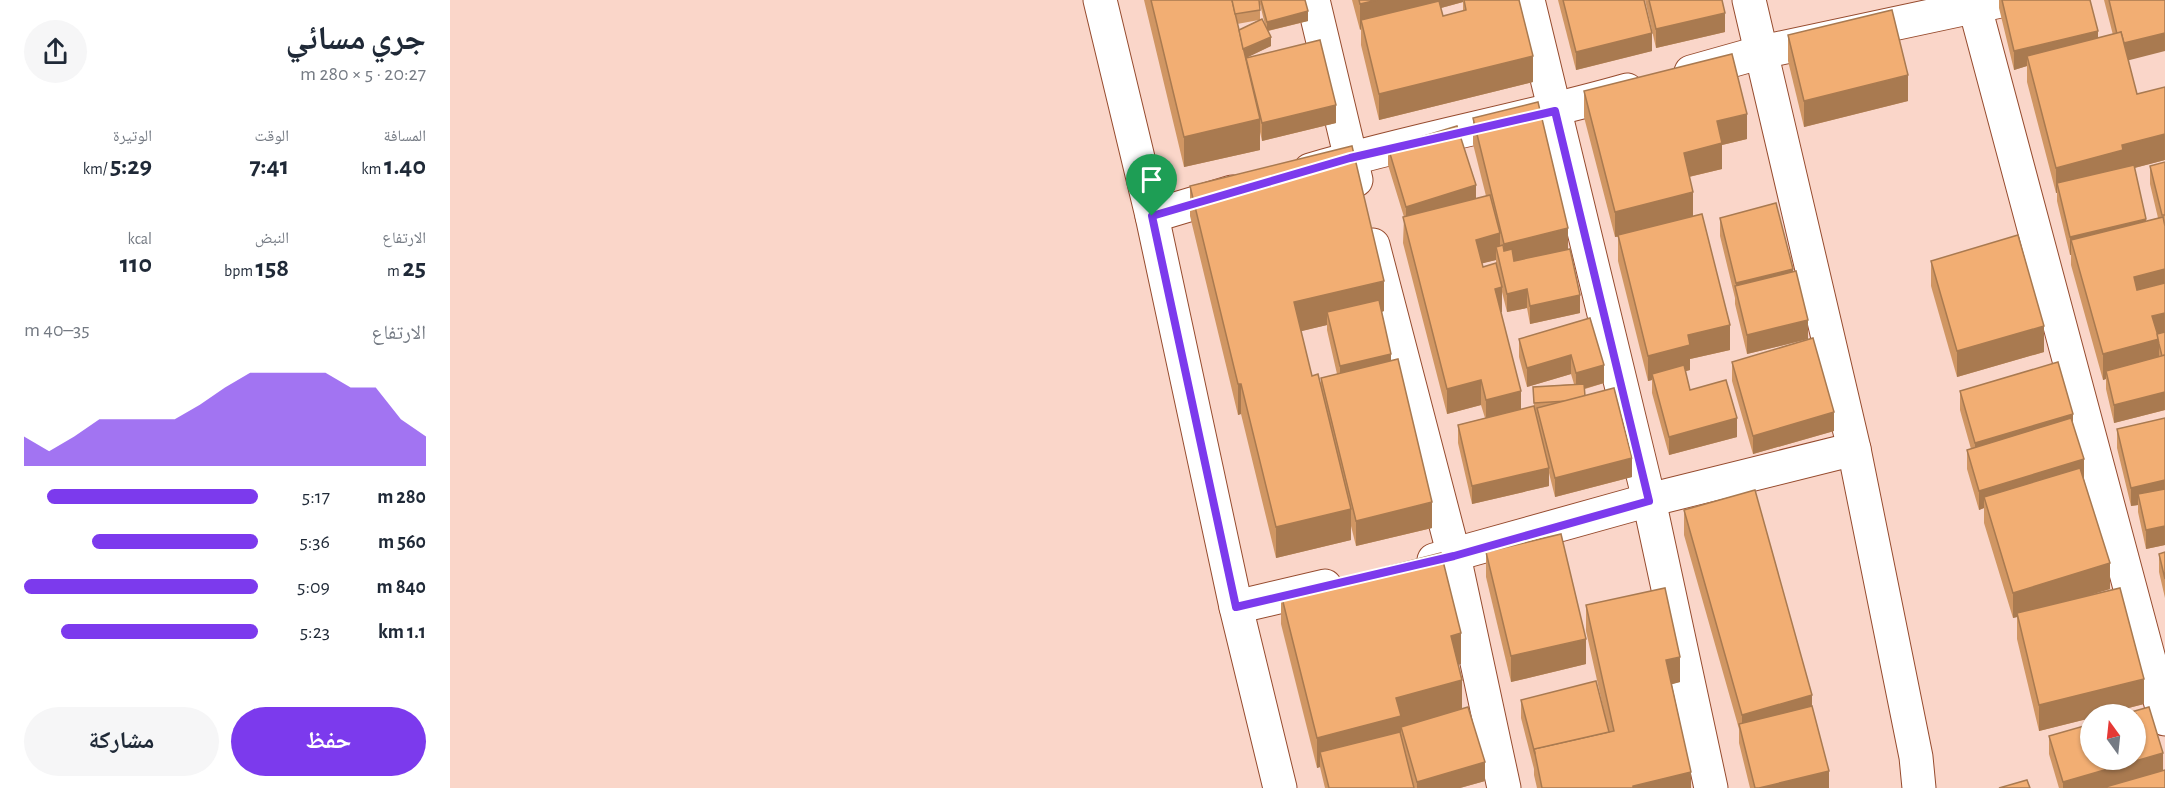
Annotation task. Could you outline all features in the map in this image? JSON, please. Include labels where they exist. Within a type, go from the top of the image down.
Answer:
[{"type":"street","points":[[1100,0],[1152,216],[1236,607],[1280,788]]},
{"type":"street","points":[[1313,0],[1350,158],[1454,556],[1504,788]]},
{"type":"street","points":[[1528,0],[1649,501],[1711,788]]},
{"type":"street","points":[[1749,0],[1854,449],[1916,757],[1919,788]]},
{"type":"street","points":[[1152,216],[1350,158],[1555,111],[1762,52],[1984,2],[2165,719]]},
{"type":"street","points":[[1408,566],[1454,556],[1649,501],[1854,449]]},
{"type":"street","points":[[1236,607],[1351,580]]},
{"type":"building","points":[[1151,0],[1232,0],[1260,119],[1184,137]]},
{"type":"building","points":[[1232,0],[1259,0],[1260,10],[1235,14]]},
{"type":"building","points":[[1261,0],[1305,0],[1308,11],[1267,22]]},
{"type":"building","points":[[1359,0],[1377,0],[1360,4]]},
{"type":"building","points":[[1464,0],[1519,0],[1533,56],[1379,94],[1361,20],[1439,1],[1443,16],[1466,10]]},
{"type":"building","points":[[1563,0],[1644,0],[1652,33],[1576,52]]},
{"type":"building","points":[[1649,0],[1722,0],[1725,13],[1656,29]]},
{"type":"building","points":[[2002,0],[2090,0],[2098,31],[2014,51]]},
{"type":"building","points":[[2109,0],[2165,0],[2165,33],[2124,43],[2121,32],[2117,34]]},
{"type":"building","points":[[1892,10],[1908,75],[1804,101],[1788,35]]},
{"type":"building","points":[[1262,19],[1271,37],[1243,49],[1239,30]]},
{"type":"building","points":[[2121,32],[2137,94],[2165,87],[2165,134],[2122,145],[2123,150],[2056,168],[2027,56]]},
{"type":"building","points":[[1320,40],[1336,105],[1262,123],[1246,58]]},
{"type":"building","points":[[1732,54],[1747,114],[1717,121],[1722,143],[1684,153],[1693,192],[1615,212],[1584,91]]},
{"type":"building","points":[[1538,102],[1568,228],[1504,244],[1473,118]]},
{"type":"building","points":[[1457,126],[1476,185],[1406,207],[1388,147]]},
{"type":"building","points":[[1352,146],[1384,281],[1294,302],[1312,376],[1318,374],[1351,509],[1276,527],[1241,384],[1238,384],[1190,186]]},
{"type":"building","points":[[2165,162],[2165,215],[2162,215],[2150,166]]},
{"type":"building","points":[[2134,165],[2146,219],[2070,237],[2057,183]]},
{"type":"building","points":[[1490,195],[1500,233],[1476,240],[1483,267],[1496,263],[1502,287],[1495,289],[1521,391],[1486,400],[1481,380],[1447,389],[1403,217]]},
{"type":"building","points":[[1776,203],[1793,269],[1736,283],[1720,218]]},
{"type":"building","points":[[1702,214],[1730,325],[1688,335],[1690,345],[1648,356],[1618,235]]},
{"type":"building","points":[[2163,217],[2165,269],[2134,277],[2137,290],[2165,283],[2165,313],[2152,316],[2159,339],[2103,354],[2071,240]]},
{"type":"building","points":[[2018,235],[2044,326],[1957,351],[1931,261]]},
{"type":"building","points":[[1503,245],[1504,251],[1512,249],[1514,261],[1570,249],[1580,295],[1530,306],[1527,289],[1507,294],[1496,247]]},
{"type":"building","points":[[1796,271],[1808,320],[1747,335],[1735,286]]},
{"type":"building","points":[[1379,300],[1391,354],[1340,366],[1327,312]]},
{"type":"building","points":[[1590,318],[1604,365],[1576,373],[1571,355],[1527,368],[1519,339]]},
{"type":"building","points":[[2165,332],[2165,355],[2162,356],[2157,334]]},
{"type":"building","points":[[1813,338],[1834,412],[1753,436],[1732,362]]},
{"type":"building","points":[[2165,355],[2165,392],[2114,405],[2106,371]]},
{"type":"building","points":[[1398,359],[1432,502],[1356,521],[1321,378]]},
{"type":"building","points":[[2058,362],[2073,414],[1975,443],[1960,391]]},
{"type":"building","points":[[1684,365],[1690,390],[1726,380],[1737,418],[1669,437],[1652,374]]},
{"type":"building","points":[[1584,384],[1585,396],[1567,401],[1534,403],[1533,387]]},
{"type":"building","points":[[1614,388],[1632,458],[1555,478],[1537,408]]},
{"type":"building","points":[[1534,406],[1549,468],[1472,486],[1458,425]]},
{"type":"building","points":[[2071,418],[2084,459],[1979,491],[1967,450]]},
{"type":"building","points":[[2165,418],[2165,480],[2131,488],[2117,429]]},
{"type":"building","points":[[2080,468],[2110,563],[2013,593],[1984,497]]},
{"type":"building","points":[[2165,489],[2165,526],[2146,530],[2138,494]]},
{"type":"building","points":[[1755,490],[1812,695],[1742,715],[1684,510]]},
{"type":"building","points":[[1561,534],[1586,639],[1511,656],[1486,552]]},
{"type":"building","points":[[2165,552],[2165,579],[2159,554]]},
{"type":"building","points":[[1441,553],[1461,633],[1451,636],[1462,680],[1396,698],[1401,716],[1317,738],[1281,594]]},
{"type":"building","points":[[1665,588],[1680,657],[1666,660],[1691,772],[1633,786],[1633,788],[1542,788],[1534,749],[1614,731],[1586,605]]},
{"type":"building","points":[[2120,588],[2144,679],[2039,705],[2017,613]]},
{"type":"building","points":[[1596,681],[1609,732],[1534,749],[1535,754],[1521,700]]},
{"type":"building","points":[[1812,706],[1829,771],[1755,788],[1739,724]]},
{"type":"building","points":[[1468,707],[1485,762],[1417,782],[1401,727]]},
{"type":"building","points":[[2149,707],[2163,753],[2146,758],[2146,708]]},
{"type":"building","points":[[2080,727],[2080,770],[2104,770],[2063,782],[2049,736]]},
{"type":"building","points":[[1400,732],[1414,788],[1329,788],[1320,752]]},
{"type":"building","points":[[2165,770],[2165,788],[2102,788]]},
{"type":"building","points":[[2027,780],[2030,788],[1999,788]]},
{"type":"route","points":[[1555,111],[1649,501],[1454,556],[1236,607],[1152,216],[1350,158],[1555,111]]}]
